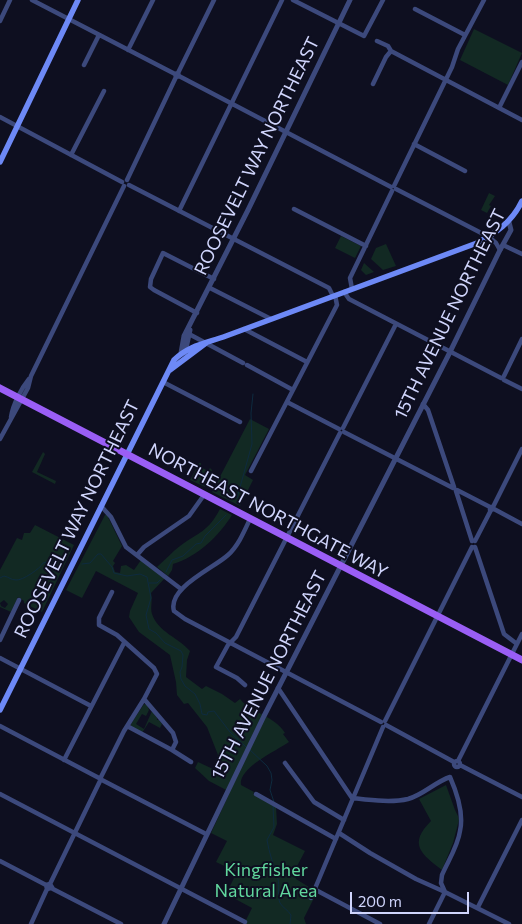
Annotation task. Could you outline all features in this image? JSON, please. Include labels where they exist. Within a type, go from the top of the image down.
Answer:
[{"type":"main road","points":[[0,162],[78,0]]},
{"type":"main road","name":"15TH AVENUE NORTHEAST","points":[[509,222],[521,205]]},
{"type":"main road","points":[[184,354],[206,343],[473,245],[489,237],[509,222]]},
{"type":"main road","points":[[184,354],[198,344],[206,343]]},
{"type":"main road","name":"ROOSEVELT WAY NORTHEAST","points":[[0,710],[163,382],[170,370],[184,354]]},
{"type":"main road","name":"NORTHEAST NORTHGATE WAY","points":[[0,388],[522,660]]},
{"type":"street","points":[[0,21],[10,0]]},
{"type":"street","points":[[32,0],[489,237],[502,247],[522,254]]},
{"type":"street","points":[[128,50],[152,0]]},
{"type":"street","points":[[0,440],[20,398],[28,388],[30,378],[214,0]]},
{"type":"street","points":[[178,211],[282,0]]},
{"type":"street","points":[[293,0],[364,36],[383,0]]},
{"type":"street","name":"ROOSEVELT WAY NORTHEAST","points":[[184,354],[183,339],[210,288],[350,0]]},
{"type":"street","points":[[352,289],[349,280],[465,35],[484,0]]},
{"type":"street","points":[[415,9],[465,35]]},
{"type":"street","points":[[84,65],[99,35]]},
{"type":"street","points":[[377,41],[388,46],[391,51],[522,120]]},
{"type":"street","points":[[373,84],[386,56],[391,51]]},
{"type":"street","points":[[499,108],[522,62]]},
{"type":"street","points":[[71,155],[104,91]]},
{"type":"street","points":[[0,117],[329,288],[337,305],[251,471]]},
{"type":"street","points":[[414,144],[465,172]]},
{"type":"street","points":[[294,209],[366,246]]},
{"type":"street","name":"15TH AVENUE NORTHEAST","points":[[164,924],[221,802],[278,688],[511,230],[509,222]]},
{"type":"street","points":[[197,313],[152,290],[150,285],[151,279],[163,253],[214,279]]},
{"type":"street","points":[[210,288],[271,319]]},
{"type":"street","points":[[344,292],[348,298],[503,378],[522,390]]},
{"type":"street","points":[[244,685],[236,678],[216,667],[228,646],[236,637],[396,324]]},
{"type":"street","name":"ROOSEVELT WAY NORTHEAST","points":[[184,354],[190,326]]},
{"type":"street","points":[[244,329],[307,362]]},
{"type":"street","points":[[189,334],[293,390]]},
{"type":"street","points":[[503,378],[522,339]]},
{"type":"street","points":[[163,382],[240,422]]},
{"type":"street","points":[[287,402],[522,524]]},
{"type":"street","points":[[423,404],[428,410],[474,541]]},
{"type":"street","points":[[311,898],[384,724],[473,547],[474,541],[522,449]]},
{"type":"street","points":[[137,555],[144,547],[189,516],[204,495]]},
{"type":"street","points":[[101,506],[111,517],[124,544],[181,588]]},
{"type":"street","points":[[250,519],[238,543],[228,555],[181,588],[173,605],[174,611],[231,644],[522,797]]},
{"type":"street","points":[[473,547],[504,634],[517,644]]},
{"type":"street","points":[[31,924],[100,779],[127,726],[157,674],[154,668],[114,633],[99,626],[99,618],[112,592]]},
{"type":"street","points":[[0,640],[19,600]]},
{"type":"street","points":[[352,798],[392,801],[408,799],[450,777],[522,634]]},
{"type":"street","points":[[64,760],[124,643]]},
{"type":"street","points":[[0,658],[91,706]]},
{"type":"street","points":[[278,688],[352,798]]},
{"type":"street","points":[[144,699],[173,733],[176,742],[172,750]]},
{"type":"street","points":[[0,726],[206,834]]},
{"type":"street","points":[[127,726],[191,762]]},
{"type":"street","points":[[285,763],[314,802],[344,820]]},
{"type":"street","points":[[445,892],[441,883],[442,875],[458,839],[461,822],[454,787],[450,777]]},
{"type":"street","points":[[0,794],[245,922]]},
{"type":"street","points":[[256,794],[336,839]]},
{"type":"street","points":[[478,908],[522,820]]},
{"type":"street","points":[[339,833],[416,879],[509,924]]},
{"type":"street","points":[[0,862],[121,924]]},
{"type":"street","points":[[314,889],[380,924]]},
{"type":"street","points":[[429,924],[445,892]]},
{"type":"green space","points":[[474,29],[522,53],[508,85],[460,60]]},
{"type":"green space","points":[[489,193],[495,196],[489,205],[491,206],[487,213],[481,210]]},
{"type":"green space","points":[[341,236],[361,246],[355,258],[335,248]]},
{"type":"green space","points":[[386,244],[396,266],[383,270],[371,259],[376,248]]},
{"type":"green space","points":[[364,263],[374,272],[366,275],[361,270]]},
{"type":"green space","points":[[250,419],[269,429],[245,475],[253,480],[240,506],[212,492]]},
{"type":"green space","points":[[43,452],[45,454],[37,472],[56,481],[55,484],[32,472]]},
{"type":"green space","points":[[199,463],[201,463],[201,467],[208,471],[210,468],[212,470],[205,487],[190,480]]},
{"type":"green space","points":[[220,509],[232,515],[221,531],[207,545],[191,556],[173,564],[168,576],[157,567],[177,548],[203,531],[216,517]]},
{"type":"green space","name":"Kingfisher Natural Area","points":[[105,515],[107,515],[122,546],[113,561],[115,563],[113,566],[115,572],[120,573],[121,566],[126,565],[134,570],[141,560],[165,578],[151,593],[152,614],[159,626],[190,651],[187,660],[186,677],[202,689],[206,686],[235,703],[240,699],[275,722],[285,733],[283,734],[289,742],[251,766],[245,772],[241,785],[254,792],[253,794],[276,806],[277,824],[273,835],[305,851],[294,872],[296,879],[317,892],[304,918],[306,924],[244,924],[252,908],[226,894],[237,872],[216,862],[227,841],[211,833],[230,792],[209,781],[195,768],[198,762],[213,769],[218,755],[207,727],[188,703],[184,704],[177,695],[170,655],[139,632],[129,617],[138,593],[96,571],[82,598],[66,590]]},
{"type":"green space","points":[[35,525],[74,545],[42,612],[24,603],[18,597],[11,612],[0,607],[0,570],[17,538],[22,540],[24,533],[30,533]],"holes":[[[4,600],[8,604],[5,608],[0,603]]]},
{"type":"green space","points":[[144,704],[147,705],[149,710],[146,716],[142,714],[136,724],[144,729],[152,711],[157,720],[162,724],[160,728],[149,722],[142,733],[131,726],[131,724]]},
{"type":"green space","points":[[446,785],[459,820],[453,843],[442,870],[423,854],[420,848],[420,836],[431,821],[419,799]]},
{"type":"waterway","points":[[237,498],[252,444],[251,413],[253,394]]},
{"type":"waterway","points":[[166,572],[172,560],[183,556],[196,544],[201,543],[205,536],[226,515]]},
{"type":"waterway","points":[[82,564],[90,563],[98,554],[101,554],[112,567],[114,573],[127,576],[140,574],[147,577],[151,598],[146,615],[149,629],[156,633],[165,643],[181,651],[183,655],[180,672],[181,679],[185,686],[195,694],[202,714],[207,715],[208,712],[214,711],[230,732],[246,747]]},
{"type":"waterway","points":[[0,578],[4,576],[13,580],[19,580],[31,574],[43,563],[55,560]]},
{"type":"waterway","points":[[149,583],[157,583],[160,580]]},
{"type":"waterway","points":[[249,749],[267,766],[271,773],[270,790],[274,802]]},
{"type":"waterway","points":[[273,806],[274,827],[267,840],[278,879],[279,900],[291,915],[290,924]]}]
